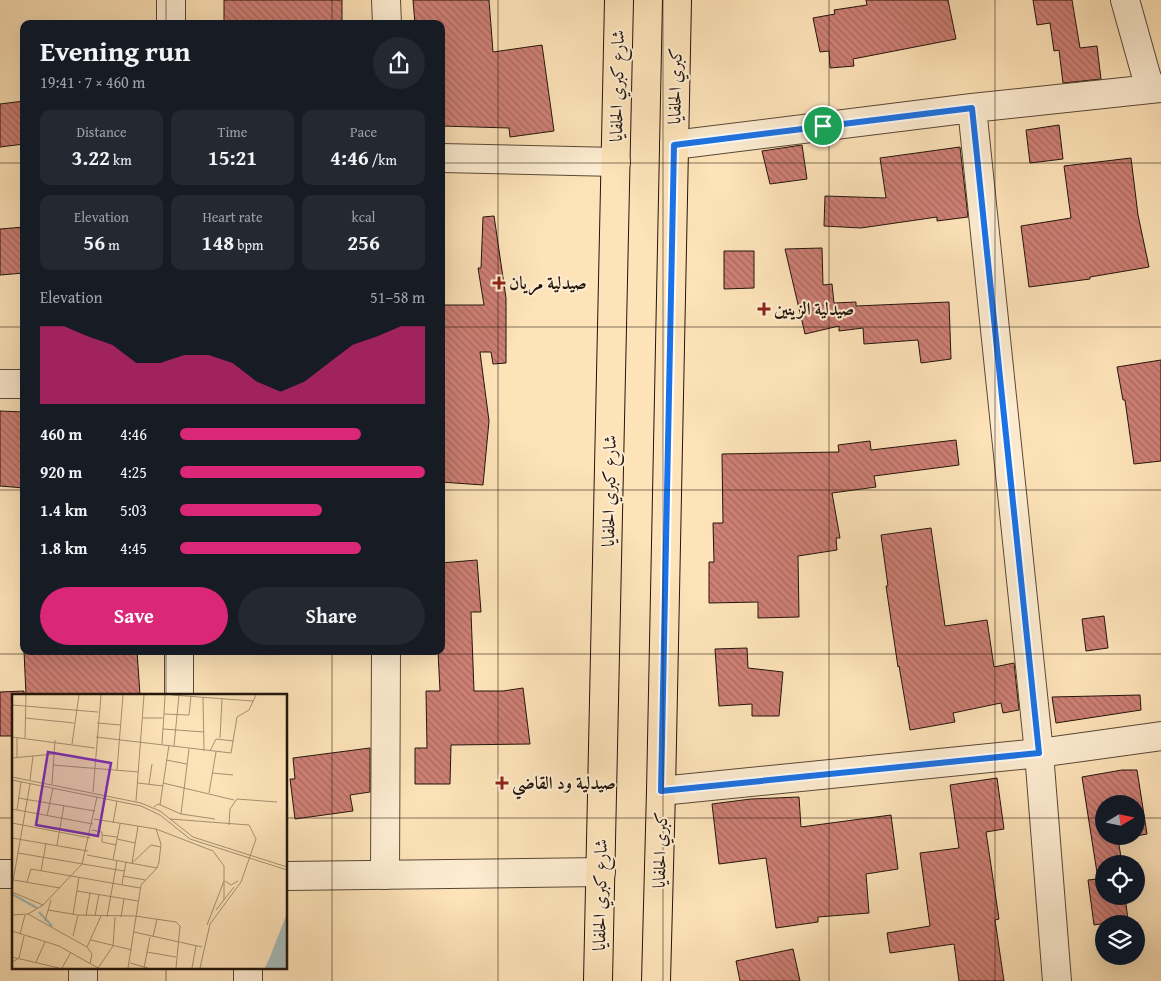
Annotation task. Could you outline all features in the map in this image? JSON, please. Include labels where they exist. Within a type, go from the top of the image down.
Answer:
[{"type":"main road","name":"شارع كبري الحلفايا","points":[[598,981],[619,0]]},
{"type":"main road","name":"كبري الحلفايا","points":[[656,981],[677,0]]},
{"type":"street","points":[[171,0],[171,20]]},
{"type":"street","points":[[386,0],[386,20]]},
{"type":"street","points":[[674,145],[972,108],[1155,89],[1125,0]]},
{"type":"street","points":[[972,108],[1039,753],[1057,981]]},
{"type":"street","points":[[445,158],[616,162]]},
{"type":"street","points":[[0,384],[20,384]]},
{"type":"street","points":[[179,655],[179,694]]},
{"type":"street","points":[[384,875],[386,655]]},
{"type":"street","points":[[661,791],[1039,753],[1161,736]]},
{"type":"street","points":[[288,876],[601,872]]},
{"type":"street","points":[[83,968],[83,981]]},
{"type":"street","points":[[248,968],[248,981]]},
{"type":"building","points":[[224,0],[342,0],[342,20],[224,20]]},
{"type":"building","points":[[413,0],[489,0],[493,52],[542,45],[554,131],[510,137],[509,128],[445,126],[445,20],[415,20]]},
{"type":"building","points":[[866,0],[948,0],[956,39],[853,59],[854,66],[830,68],[829,51],[820,52],[813,18],[835,14],[834,10],[867,5]]},
{"type":"building","points":[[1033,0],[1072,0],[1080,48],[1097,46],[1101,79],[1063,83],[1059,50],[1054,51],[1050,23],[1037,25]]},
{"type":"building","points":[[20,102],[20,144],[0,147],[0,104]]},
{"type":"building","points":[[1059,125],[1063,159],[1030,163],[1026,130]]},
{"type":"building","points":[[802,145],[807,179],[770,184],[762,151]]},
{"type":"building","points":[[960,147],[968,217],[937,221],[937,217],[861,228],[824,226],[825,196],[886,198],[880,158]]},
{"type":"building","points":[[1131,158],[1138,215],[1149,267],[1090,277],[1090,279],[1029,287],[1021,226],[1071,218],[1064,166]]},
{"type":"building","points":[[494,216],[506,298],[506,363],[493,364],[491,352],[480,352],[489,421],[483,485],[445,482],[445,305],[484,305],[478,268],[481,268],[483,217]]},
{"type":"building","points":[[20,227],[20,273],[0,275],[0,229]]},
{"type":"building","points":[[822,248],[823,285],[832,284],[834,303],[856,302],[856,306],[949,302],[951,359],[921,363],[918,340],[864,344],[863,328],[839,331],[839,326],[805,334],[785,249]]},
{"type":"building","points":[[724,251],[754,251],[754,288],[724,289]]},
{"type":"building","points":[[1161,360],[1161,461],[1134,464],[1125,400],[1123,400],[1117,367]]},
{"type":"building","points":[[0,411],[20,412],[20,488],[0,486]]},
{"type":"building","points":[[956,440],[959,465],[874,476],[876,487],[832,493],[840,538],[836,538],[837,550],[798,556],[799,617],[758,618],[758,602],[709,603],[709,562],[714,562],[713,523],[723,523],[722,454],[839,452],[838,445],[870,441],[871,450]]},
{"type":"building","points":[[931,528],[945,626],[987,620],[994,667],[1014,663],[1019,710],[1003,713],[1001,703],[953,713],[955,722],[910,730],[898,667],[886,586],[888,586],[881,535]]},
{"type":"building","points":[[477,560],[481,612],[471,612],[474,691],[503,691],[523,688],[530,744],[451,745],[450,784],[415,784],[415,748],[427,748],[426,691],[440,691],[438,655],[445,655],[445,563]]},
{"type":"building","points":[[1104,616],[1108,648],[1086,651],[1082,619]]},
{"type":"building","points":[[747,648],[748,668],[783,672],[779,716],[752,716],[752,704],[719,706],[715,649]]},
{"type":"building","points":[[24,655],[137,655],[140,694],[26,694]]},
{"type":"building","points":[[24,691],[24,694],[12,694],[12,736],[0,736],[0,692]]},
{"type":"building","points":[[1140,695],[1141,710],[1056,723],[1052,697]]},
{"type":"building","points":[[370,748],[370,792],[350,795],[353,811],[295,819],[290,779],[295,779],[293,758]]},
{"type":"building","points":[[1122,770],[1137,770],[1141,795],[1095,795],[1095,845],[1119,845],[1121,855],[1095,855],[1095,860],[1082,777]]},
{"type":"building","points":[[997,778],[1004,829],[986,832],[999,919],[995,920],[1004,981],[959,981],[954,944],[890,953],[887,933],[930,926],[920,853],[959,848],[950,785]]},
{"type":"building","points":[[799,797],[801,827],[891,815],[898,869],[866,874],[869,913],[818,917],[818,922],[776,928],[766,858],[719,864],[712,804],[751,799]]},
{"type":"building","points":[[1095,879],[1095,905],[1126,905],[1127,915],[1095,915],[1094,925],[1088,880]]},
{"type":"building","points":[[793,949],[800,981],[740,981],[736,961]]},
{"type":"place","name":"صيدلية مريان","points":[[499,283]]},
{"type":"place","name":"صيدلية الزينين","points":[[764,309]]},
{"type":"place","name":"صيدلية ود القاضي","points":[[502,783]]},
{"type":"route","points":[[972,108],[1039,753],[661,791],[674,145],[823,126],[972,108]]}]
